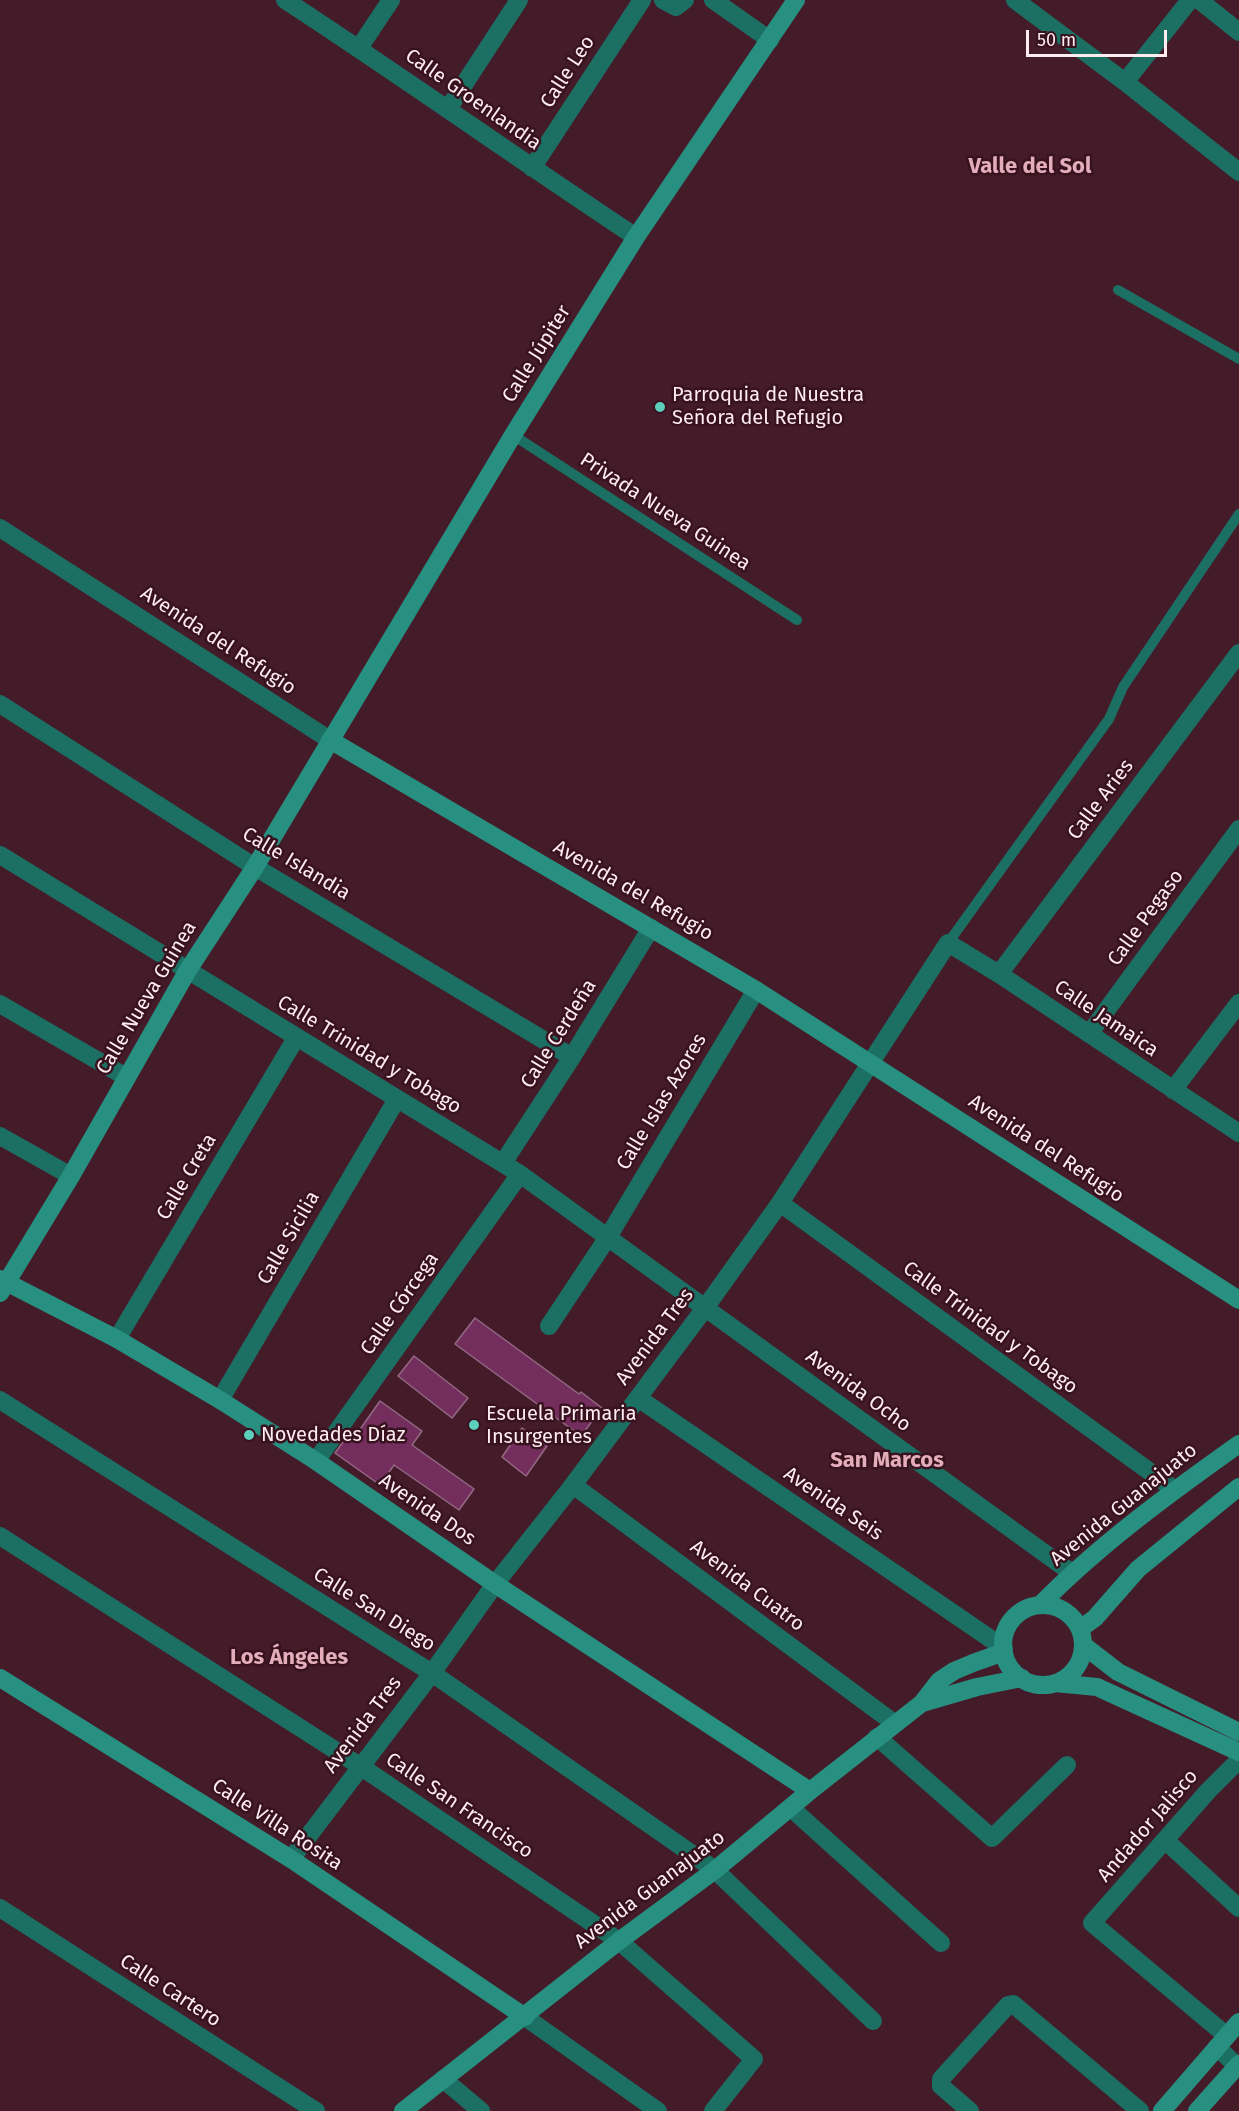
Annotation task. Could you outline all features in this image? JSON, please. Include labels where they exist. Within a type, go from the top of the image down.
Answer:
[{"type":"street","name":"Calle Groenlandia","points":[[285,0],[636,237]]},
{"type":"street","points":[[359,48],[391,0]]},
{"type":"street","points":[[448,109],[519,0]]},
{"type":"street","name":"Calle Leo","points":[[532,168],[642,0]]},
{"type":"street","points":[[663,0],[676,7],[685,0]]},
{"type":"street","points":[[713,0],[770,40]]},
{"type":"street","name":"Calle Júpiter","points":[[330,740],[513,435],[636,237],[796,0]]},
{"type":"street","points":[[1015,0],[1125,82],[1239,172]]},
{"type":"street","points":[[1125,82],[1190,0]]},
{"type":"street","points":[[1199,0],[1239,32]]},
{"type":"street","name":"Avenida del Refugio","points":[[0,528],[330,740],[756,990],[1239,1300]]},
{"type":"street","name":"Calle Aries","points":[[999,974],[1239,653]]},
{"type":"street","name":"Calle Islandia","points":[[0,704],[255,867],[572,1057]]},
{"type":"street","name":"Calle Nueva Guinea","points":[[3,1285],[71,1176],[188,970],[255,867],[330,740]]},
{"type":"street","name":"Calle Pegaso","points":[[1089,1034],[1239,830]]},
{"type":"street","name":"Calle Trinidad y Tobago","points":[[0,855],[503,1163],[705,1308]]},
{"type":"street","name":"Calle Cerdeña","points":[[503,1163],[572,1057],[651,928]]},
{"type":"street","name":"Calle Jamaica","points":[[948,943],[999,974],[1239,1133]]},
{"type":"street","name":"Avenida Tres","points":[[291,1859],[432,1673],[495,1584],[573,1485],[705,1308],[780,1203],[948,943]]},
{"type":"street","name":"Calle Islas Azores","points":[[549,1326],[608,1237],[756,990]]},
{"type":"street","points":[[1173,1090],[1239,1003]]},
{"type":"street","points":[[0,1004],[126,1077]]},
{"type":"street","name":"Calle Creta","points":[[117,1339],[296,1038]]},
{"type":"street","name":"Calle Sicilia","points":[[220,1400],[397,1099]]},
{"type":"street","points":[[0,1136],[71,1176]]},
{"type":"street","name":"Calle Córcega","points":[[316,1461],[520,1174]]},
{"type":"street","name":"Calle Trinidad y Tobago","points":[[780,1203],[1175,1490]]},
{"type":"street","name":"Avenida Dos","points":[[3,1285],[117,1339],[220,1400],[316,1461],[495,1584],[810,1791]]},
{"type":"street","name":"Avenida Ocho","points":[[705,1308],[1072,1573]]},
{"type":"street","name":"Avenida Seis","points":[[638,1398],[1004,1650]]},
{"type":"street","name":"Calle San Diego","points":[[0,1400],[432,1673],[716,1870],[873,2021]]},
{"type":"street","name":"Avenida Guanajuato","points":[[1040,1605],[1072,1573],[1175,1490],[1239,1444]]},
{"type":"street","name":"Avenida Cuatro","points":[[573,1485],[894,1723]]},
{"type":"street","points":[[1055,1683],[1070,1675],[1076,1668],[1080,1661],[1081,1637],[1138,1569],[1239,1487]]},
{"type":"street","name":"Calle San Francisco","points":[[0,1536],[360,1766],[619,1941],[754,2060],[713,2111]]},
{"type":"street","points":[[1040,1605],[1056,1607],[1064,1611],[1070,1616],[1081,1637],[1118,1672],[1237,1750],[1097,1688],[1055,1683],[1038,1684],[1022,1678],[1012,1670],[1004,1650],[1005,1633],[1013,1619],[1025,1610],[1040,1605]]},
{"type":"street","name":"Avenida Guanajuato","points":[[403,2111],[619,1941],[716,1870],[810,1791],[922,1703],[939,1681],[954,1671],[1004,1650]]},
{"type":"street","name":"Calle Villa Rosita","points":[[0,1678],[291,1859],[525,2017]]},
{"type":"street","name":"Avenida Guanajuato","points":[[922,1703],[977,1687],[1022,1678]]},
{"type":"street","points":[[877,1737],[992,1838],[1067,1765]]},
{"type":"street","name":"Andador Jalisco","points":[[1228,2035],[1092,1923],[1208,1791],[1237,1750]]},
{"type":"street","points":[[791,1808],[942,1943]]},
{"type":"street","points":[[1166,1841],[1239,1908]]},
{"type":"street","name":"Calle Cartero","points":[[0,1908],[316,2111]]},
{"type":"street","points":[[970,2111],[942,2086],[941,2079],[1008,2005],[1013,2004],[1140,2111]]},
{"type":"street","points":[[525,2017],[658,2111]]},
{"type":"street","points":[[1197,2111],[1238,2066],[1228,2035]]},
{"type":"street","points":[[1162,2111],[1228,2035]]},
{"type":"street","points":[[443,2079],[481,2111]]},
{"type":"lane","points":[[1119,290],[1239,359]]},
{"type":"lane","name":"Privada Nueva Guinea","points":[[513,435],[797,620]]},
{"type":"lane","points":[[948,943],[1108,719],[1123,687],[1239,514]]},
{"type":"building","points":[[475,1318],[579,1394],[581,1392],[602,1408],[581,1436],[455,1344]]},
{"type":"building","points":[[414,1356],[468,1398],[452,1418],[398,1376]]},
{"type":"building","points":[[380,1401],[422,1431],[412,1445],[474,1489],[459,1510],[394,1465],[380,1485],[335,1453],[351,1431],[356,1435]]},
{"type":"building","points":[[522,1428],[547,1446],[526,1476],[502,1457]]},
{"type":"place","name":"Parroquia de Nuestra Señora del Refugio","points":[[660,407]]},
{"type":"place","name":"Escuela Primaria Insurgentes","points":[[474,1425]]},
{"type":"place","name":"Novedades Díaz","points":[[249,1435]]},
{"type":"district","name":"Valle del Sol","points":[[1030,167]]},
{"type":"district","name":"San Marcos","points":[[887,1461]]},
{"type":"district","name":"Los Ángeles","points":[[289,1658]]}]
